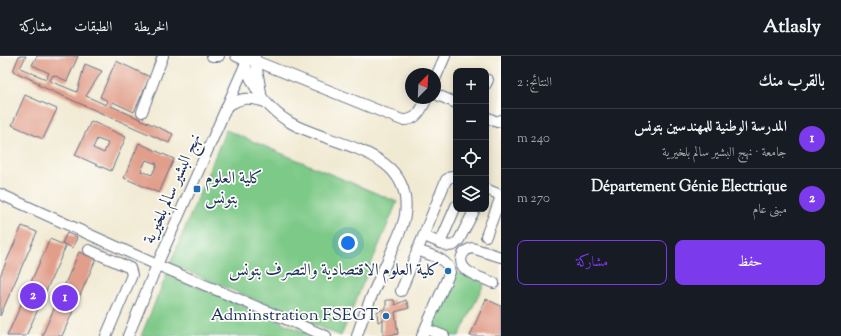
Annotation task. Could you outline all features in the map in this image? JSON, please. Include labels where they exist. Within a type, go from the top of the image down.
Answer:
[{"type":"street","points":[[142,112],[163,56]]},
{"type":"street","points":[[212,56],[219,56]]},
{"type":"street","points":[[236,56],[250,60],[402,120],[413,119],[419,114],[423,104]]},
{"type":"street","points":[[440,68],[445,56]]},
{"type":"street","points":[[250,60],[255,89],[281,116],[301,128],[372,155],[384,162],[400,184],[405,205],[403,225],[356,336]]},
{"type":"street","name":"نهج البشير سالم بلخيرية","points":[[128,336],[157,265],[250,60]]},
{"type":"street","points":[[441,97],[453,102]]},
{"type":"street","points":[[228,106],[238,99],[244,98],[252,98],[266,102]]},
{"type":"street","points":[[489,118],[497,122],[501,120]]},
{"type":"street","points":[[401,291],[446,180],[453,176]]},
{"type":"street","points":[[486,236],[500,199],[498,194],[489,190]]},
{"type":"street","points":[[0,194],[157,265],[326,336]]},
{"type":"street","points":[[440,243],[453,212]]},
{"type":"street","points":[[424,236],[448,246],[457,243],[473,212]]},
{"type":"street","points":[[494,283],[466,270],[462,264],[462,257],[466,251],[472,248],[501,257]]},
{"type":"street","points":[[89,250],[130,268],[132,275],[106,336]]},
{"type":"street","points":[[417,250],[448,264],[450,272],[424,332],[444,336]]},
{"type":"green space","points":[[226,130],[397,202],[341,336],[170,264]]},
{"type":"green space","points":[[450,272],[477,276],[484,284],[459,336],[423,336]]},
{"type":"green space","points":[[167,274],[314,336],[141,336]]},
{"type":"building","points":[[19,56],[26,56],[20,68],[46,79],[49,73],[32,65],[37,56],[78,56],[67,81],[53,75],[50,81],[77,92],[85,64],[102,71],[86,96],[106,105],[108,101],[100,97],[116,61],[150,77],[134,112],[113,102],[111,106],[173,134],[169,143],[38,85],[39,83],[13,71]]},
{"type":"building","points":[[25,95],[57,109],[43,139],[12,125]]},
{"type":"building","points":[[91,121],[126,137],[111,171],[75,155]],"holes":[[[97,139],[108,143],[104,153],[93,148]]]},
{"type":"building","points":[[139,143],[174,159],[159,193],[124,178]],"holes":[[[146,160],[157,164],[152,175],[141,171]]]},
{"type":"building","points":[[22,226],[37,232],[0,316],[0,276]]},
{"type":"building","points":[[67,233],[77,237],[73,248],[62,243]]},
{"type":"building","points":[[50,239],[66,246],[26,336],[7,336]]},
{"type":"building","points":[[79,252],[96,259],[62,336],[42,336]]},
{"type":"building","points":[[486,299],[501,306],[501,336],[470,336]]},
{"type":"building","name":"Adminstration FSEGT","points":[[386,300],[394,300],[395,305],[406,300],[409,308],[395,312],[398,334],[383,336],[383,320],[378,322],[377,312],[386,308]]},
{"type":"place","name":"كلية العلوم بتونس","points":[[197,189]]},
{"type":"place","name":"كلية العلوم الاقتصادية والتصرف بتونس","points":[[448,271]]},
{"type":"place","name":"Département Génie Electrique","points":[[33,296]]},
{"type":"place","name":"المدرسة الوطنية للمهندسين بتونس","points":[[65,298]]},
{"type":"place","name":"Adminstration FSEGT","points":[[386,316]]}]
